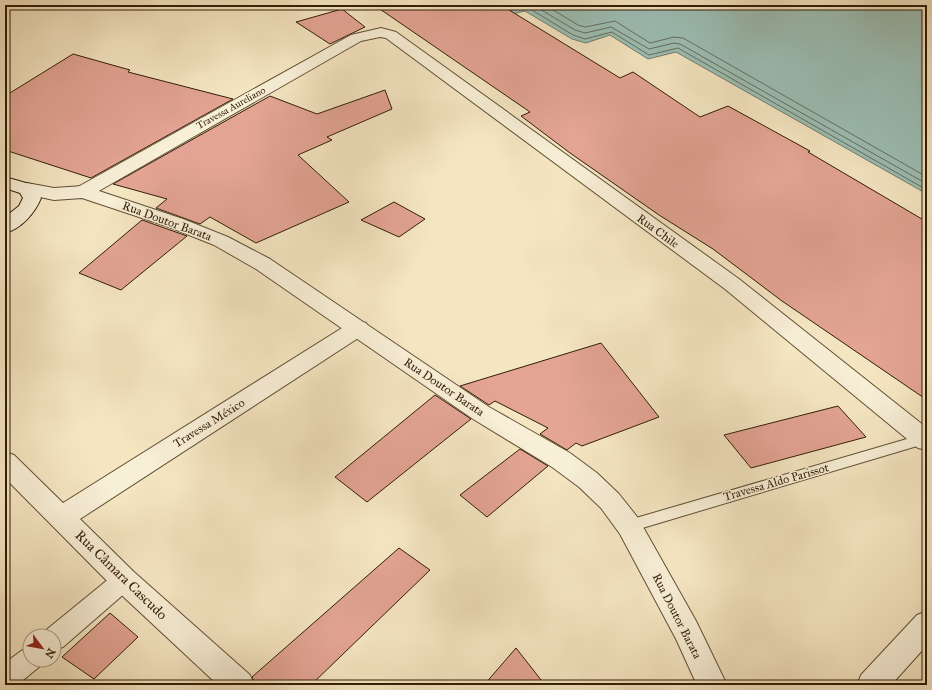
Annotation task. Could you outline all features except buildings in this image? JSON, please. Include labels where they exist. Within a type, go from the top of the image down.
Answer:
[{"type":"street","name":"Travessa Aureliano","points":[[83,192],[356,38],[381,32]]},
{"type":"street","name":"Rua Chile","points":[[381,32],[391,35],[732,284],[926,440]]},
{"type":"street","points":[[5,182],[27,189],[54,194],[83,192]]},
{"type":"street","points":[[5,227],[27,209],[32,198],[27,189]]},
{"type":"street","name":"Rua Doutor Barata","points":[[83,192],[176,223],[221,241],[264,264],[481,413],[561,460],[588,480],[610,501],[629,526],[686,630],[712,685]]},
{"type":"street","name":"Travessa México","points":[[61,518],[358,328]]},
{"type":"street","name":"Rua Câmara Cascudo","points":[[5,462],[124,580],[239,685]]},
{"type":"street","points":[[62,632],[124,580]]},
{"type":"street","points":[[872,685],[927,624]]},
{"type":"street","points":[[5,679],[22,665]]},
{"type":"lane","name":"Travessa Aldo Parissot","points":[[629,526],[926,440]]},
{"type":"water","points":[[481,5],[927,5],[927,194],[676,52],[648,59],[610,35],[586,43],[572,39],[525,11],[499,17]]}]
